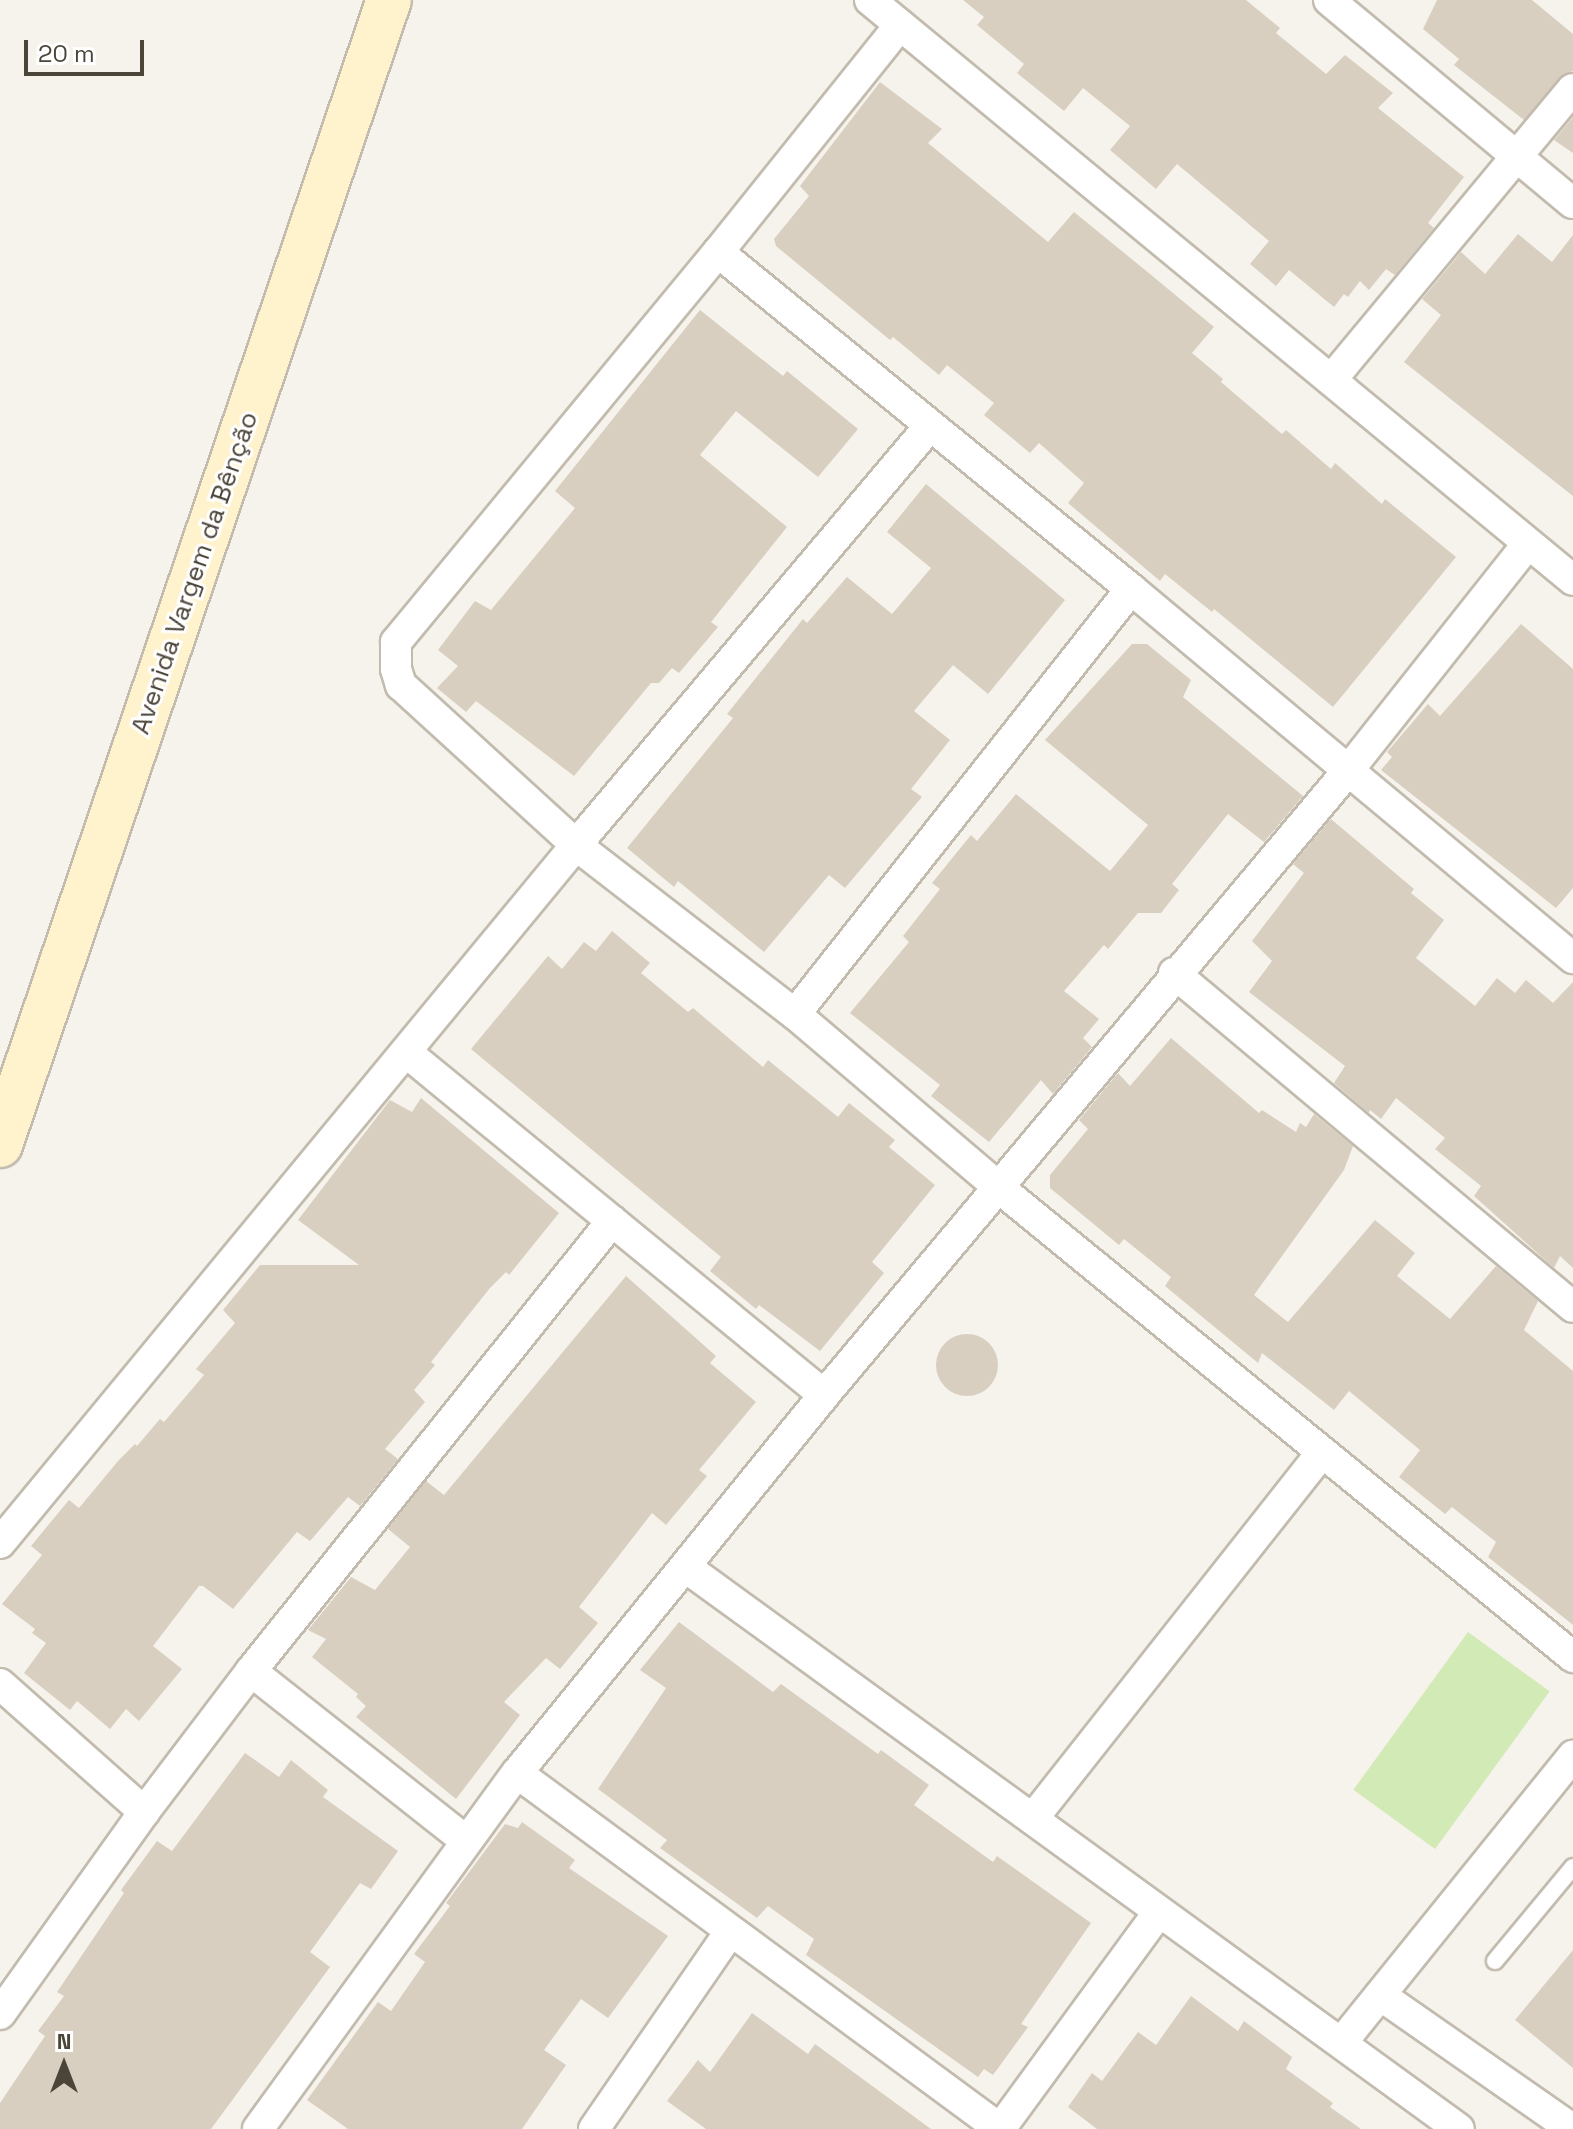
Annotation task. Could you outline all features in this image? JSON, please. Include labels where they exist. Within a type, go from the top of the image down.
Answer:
[{"type":"street","name":"Avenida Vargem da Bênção","points":[[0,1145],[389,0]]},
{"type":"street","points":[[870,0],[1573,580]]},
{"type":"street","points":[[1329,0],[1573,203]]},
{"type":"street","points":[[900,25],[718,252],[396,642],[394,652],[401,685],[576,845],[795,1014],[998,1187],[1573,1657]]},
{"type":"street","points":[[1331,380],[1573,89]]},
{"type":"street","points":[[718,252],[1131,589],[1573,958]]},
{"type":"street","points":[[0,1543],[576,845],[929,427]]},
{"type":"street","points":[[258,2129],[465,1840],[517,1773],[687,1568],[824,1395],[1174,973],[1347,772],[1528,544]]},
{"type":"street","points":[[795,1014],[1131,589]]},
{"type":"street","points":[[1174,973],[1573,1307]]},
{"type":"street","points":[[406,1052],[824,1395]]},
{"type":"street","points":[[0,2014],[144,1812],[251,1671],[612,1221]]},
{"type":"street","points":[[1034,1817],[1322,1452]]},
{"type":"street","points":[[687,1568],[1034,1817],[1158,1913],[1342,2042],[1459,2129]]},
{"type":"street","points":[[251,1671],[465,1840]]},
{"type":"street","points":[[0,1684],[144,1812]]},
{"type":"street","points":[[1342,2042],[1573,1756]]},
{"type":"street","points":[[517,1773],[1000,2129],[1158,1913]]},
{"type":"street","points":[[594,2129],[730,1932]]},
{"type":"street","points":[[1380,1995],[1572,2129]]},
{"type":"lane","points":[[1495,1961],[1573,1867]]},
{"type":"green space","points":[[1468,1632],[1550,1691],[1435,1849],[1353,1790]]},
{"type":"building","points":[[963,0],[1246,0],[1280,28],[1276,33],[1326,74],[1345,55],[1393,93],[1378,108],[1464,177],[1428,223],[1434,228],[1395,275],[1386,269],[1369,290],[1360,281],[1348,297],[1344,294],[1334,307],[1289,270],[1276,286],[1250,264],[1269,241],[1177,164],[1156,189],[1110,150],[1130,126],[1083,88],[1064,111],[1017,73],[1024,64],[977,25],[984,17]]},
{"type":"building","points":[[1437,0],[1532,0],[1573,34],[1573,71],[1559,78],[1524,120],[1454,65],[1459,59],[1423,29]]},
{"type":"building","points":[[880,82],[942,129],[928,143],[1048,242],[1074,212],[1150,274],[1214,327],[1192,353],[1223,379],[1221,382],[1282,434],[1286,430],[1331,469],[1335,463],[1382,504],[1385,499],[1456,557],[1333,707],[1214,609],[1212,612],[1165,574],[1160,581],[1068,503],[1084,483],[1039,443],[1030,453],[984,415],[994,403],[947,365],[939,375],[893,337],[890,340],[776,246],[774,239],[809,196],[800,186]]},
{"type":"building","points":[[1573,117],[1573,153],[1554,140]]},
{"type":"building","points":[[1518,234],[1552,262],[1573,235],[1573,496],[1404,362],[1441,315],[1422,299],[1461,252],[1485,274]]},
{"type":"building","points":[[700,310],[783,376],[787,371],[858,429],[818,477],[736,411],[700,455],[787,527],[711,622],[718,627],[679,673],[672,668],[659,683],[651,683],[574,776],[476,701],[466,712],[437,688],[458,666],[438,650],[475,601],[491,610],[575,508],[555,491]]},
{"type":"building","points":[[926,484],[1065,600],[988,694],[953,665],[914,711],[950,740],[911,789],[922,797],[845,888],[829,875],[764,952],[678,881],[674,887],[627,848],[733,718],[727,714],[803,619],[807,623],[847,577],[892,614],[931,568],[887,532]]},
{"type":"building","points":[[1521,624],[1573,669],[1573,888],[1556,908],[1381,770],[1392,757],[1387,752],[1428,704],[1440,716]]},
{"type":"building","points":[[1132,644],[1147,644],[1191,680],[1183,697],[1303,796],[1264,842],[1228,814],[1172,884],[1179,890],[1161,913],[1138,913],[1108,949],[1104,945],[1064,991],[1099,1019],[1083,1038],[1092,1047],[1053,1094],[1041,1080],[989,1142],[931,1096],[940,1085],[850,1013],[909,942],[903,936],[940,889],[932,883],[971,835],[977,841],[1016,794],[1110,871],[1148,825],[1045,740]]},
{"type":"building","points":[[1331,819],[1414,889],[1411,893],[1444,920],[1416,958],[1475,1006],[1497,978],[1515,993],[1526,980],[1553,1003],[1573,982],[1573,1268],[1560,1256],[1554,1268],[1474,1196],[1481,1186],[1435,1149],[1445,1138],[1396,1098],[1381,1119],[1370,1110],[1369,1113],[1334,1083],[1345,1066],[1249,992],[1272,961],[1252,941],[1304,873],[1293,864]]},
{"type":"building","points":[[612,931],[650,963],[641,973],[688,1012],[693,1008],[763,1067],[768,1060],[838,1117],[849,1103],[895,1140],[889,1147],[935,1185],[872,1262],[884,1273],[820,1351],[759,1305],[756,1309],[710,1271],[721,1257],[471,1049],[548,956],[562,969],[584,942],[596,951]]},
{"type":"building","points":[[1171,1038],[1259,1113],[1262,1110],[1296,1132],[1300,1123],[1306,1127],[1314,1114],[1353,1146],[1344,1170],[1254,1295],[1288,1322],[1375,1220],[1415,1253],[1397,1276],[1450,1319],[1496,1266],[1538,1301],[1524,1330],[1573,1371],[1573,1625],[1488,1557],[1496,1542],[1452,1507],[1445,1514],[1399,1477],[1420,1450],[1349,1391],[1334,1410],[1262,1353],[1258,1363],[1165,1286],[1171,1277],[1124,1239],[1119,1245],[1050,1188],[1050,1175],[1088,1129],[1079,1120],[1118,1073],[1130,1086]]},
{"type":"building","points":[[421,1098],[559,1213],[509,1275],[506,1272],[490,1288],[431,1362],[435,1365],[414,1390],[425,1402],[385,1449],[398,1459],[360,1506],[348,1497],[310,1541],[297,1532],[233,1609],[199,1586],[153,1646],[182,1669],[139,1721],[126,1709],[110,1729],[77,1701],[70,1710],[24,1673],[46,1643],[32,1633],[35,1629],[2,1604],[42,1555],[31,1546],[69,1500],[79,1508],[118,1461],[135,1444],[137,1446],[160,1419],[164,1422],[204,1375],[196,1369],[235,1323],[223,1310],[260,1265],[359,1265],[298,1220],[390,1100],[412,1112]]},
{"type":"building","points":[[626,1276],[716,1356],[710,1363],[756,1402],[699,1470],[707,1476],[666,1525],[652,1513],[579,1607],[598,1623],[560,1669],[546,1658],[504,1702],[520,1715],[456,1799],[356,1717],[366,1706],[356,1697],[358,1694],[312,1657],[326,1639],[308,1630],[351,1577],[375,1590],[410,1547],[388,1529],[426,1481],[444,1495]]},
{"type":"building","points":[[961,1334],[973,1334],[989,1343],[996,1353],[996,1377],[989,1387],[973,1396],[961,1396],[941,1382],[936,1371],[936,1359],[950,1339]]},
{"type":"building","points":[[679,1622],[773,1692],[781,1684],[878,1754],[881,1750],[929,1785],[914,1805],[993,1862],[997,1856],[1091,1923],[1021,2024],[1028,2027],[993,2075],[984,2069],[978,2077],[806,1955],[814,1939],[768,1906],[757,1918],[660,1848],[667,1840],[598,1789],[666,1688],[640,1670]]},
{"type":"building","points":[[245,1753],[279,1777],[291,1760],[328,1790],[323,1797],[398,1851],[371,1889],[360,1883],[310,1952],[330,1967],[211,2129],[0,2129],[0,2103],[45,2036],[38,2031],[64,1996],[57,1992],[124,1893],[121,1890],[157,1841],[172,1851]]},
{"type":"building","points":[[522,1822],[575,1860],[569,1868],[668,1936],[608,2018],[581,1999],[544,2050],[566,2065],[522,2129],[348,2129],[307,2100],[378,2002],[391,2011],[425,1962],[414,1954],[450,1906],[446,1903],[505,1824],[518,1828]]},
{"type":"building","points":[[1573,1950],[1573,2068],[1515,2020]]},
{"type":"building","points":[[1191,1996],[1238,2031],[1244,2021],[1292,2057],[1286,2069],[1333,2103],[1330,2107],[1361,2129],[1097,2129],[1068,2107],[1092,2073],[1102,2081],[1138,2032],[1156,2045]]},
{"type":"building","points":[[752,2013],[808,2054],[815,2044],[931,2129],[706,2129],[667,2101],[698,2060],[710,2072]]}]
